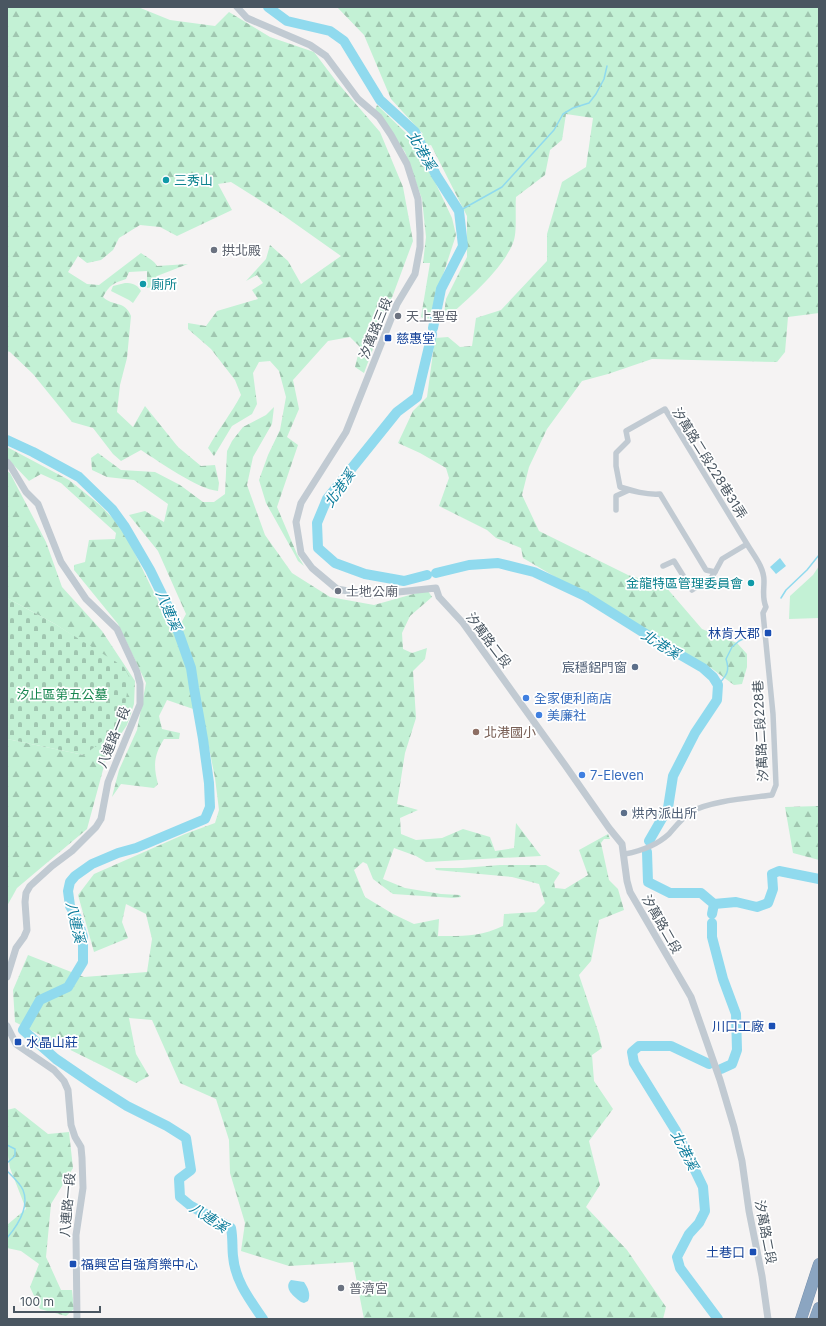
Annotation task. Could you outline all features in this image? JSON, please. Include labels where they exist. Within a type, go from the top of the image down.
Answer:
[{"type":"highway","points":[[801,1319],[819,1264]]},
{"type":"highway","points":[[815,1319],[819,1308]]},
{"type":"street","name":"汐萬路三段","points":[[237,7],[247,18],[310,45],[326,56],[358,99],[379,117],[391,135],[407,164],[418,199],[420,247],[415,274],[396,304],[346,432],[301,503],[296,522],[301,553],[312,568],[337,589],[370,595],[436,588]]},
{"type":"street","name":"汐萬路二段228巷31弄","points":[[629,490],[620,487],[616,466],[616,453],[628,441],[626,431],[665,409],[762,569],[764,581],[763,599],[766,607],[763,613],[764,623]]},
{"type":"street","name":"八連路一段","points":[[7,462],[26,492],[38,504],[61,562],[86,599],[117,628],[137,672],[140,684],[140,704],[108,782],[101,819],[96,827],[72,851],[52,866],[30,886],[26,893],[25,902],[27,930],[16,948],[7,976]]},
{"type":"street","points":[[616,510],[616,496],[629,490],[660,494],[706,570],[715,572]]},
{"type":"street","points":[[663,566],[674,561],[692,590],[711,578],[722,559],[747,544]]},
{"type":"street","name":"汐萬路二段","points":[[436,588],[439,597],[463,623],[609,828],[622,844],[625,854],[627,881],[630,892],[691,997],[720,1080],[742,1161],[749,1211],[762,1276],[768,1319]]},
{"type":"street","name":"汐萬路二段228巷","points":[[625,854],[637,852],[656,843],[668,834],[684,817],[692,811],[719,803],[772,795],[776,785],[773,714],[764,623]]},
{"type":"street","name":"八連路一段","points":[[7,1026],[16,1044],[54,1070],[64,1081],[68,1090],[71,1125],[75,1137],[81,1147],[83,1188],[76,1235],[78,1319]]},
{"type":"green space","points":[[7,7],[138,7],[170,20],[215,26],[229,12],[270,37],[314,52],[336,81],[380,132],[403,187],[413,241],[364,373],[355,367],[360,347],[350,337],[328,341],[293,380],[299,409],[287,437],[298,445],[277,507],[297,554],[304,566],[298,561],[266,503],[259,480],[268,455],[280,430],[286,397],[279,371],[270,361],[259,362],[253,373],[257,404],[252,414],[232,426],[214,456],[208,448],[241,395],[235,380],[211,349],[188,329],[188,323],[206,326],[217,311],[258,299],[252,290],[263,283],[257,275],[246,281],[266,259],[270,245],[288,261],[301,284],[341,256],[283,215],[231,182],[218,184],[232,210],[177,236],[160,227],[140,225],[119,238],[113,250],[101,260],[87,263],[78,256],[68,272],[87,284],[99,285],[141,253],[152,260],[157,266],[188,264],[157,276],[153,287],[147,288],[147,271],[129,272],[126,279],[112,285],[103,297],[126,308],[131,316],[127,358],[120,385],[117,412],[133,427],[145,406],[178,447],[201,466],[215,465],[219,483],[218,491],[209,489],[189,480],[141,450],[121,461],[113,454],[93,428],[72,422],[33,374],[10,352],[7,351]]},
{"type":"green space","points":[[337,7],[819,7],[819,313],[788,317],[785,352],[777,362],[652,359],[582,381],[547,429],[529,467],[522,495],[539,531],[628,575],[665,586],[702,629],[737,643],[747,654],[747,667],[742,684],[734,685],[711,668],[523,558],[521,548],[496,538],[487,530],[439,506],[449,478],[446,468],[420,453],[398,443],[413,411],[427,397],[435,338],[448,337],[460,347],[472,346],[476,318],[501,310],[547,261],[547,234],[562,182],[586,167],[593,118],[566,114],[562,140],[550,150],[545,175],[516,197],[515,236],[509,251],[502,262],[483,284],[443,321],[446,299],[467,257],[467,216],[431,145],[419,148],[452,218],[456,235],[428,321],[421,317],[430,263],[423,263],[426,237],[422,199],[405,152],[375,110],[377,105],[408,135],[423,134],[391,99],[364,35]]},
{"type":"green space","points":[[125,283],[134,284],[141,291],[133,303],[111,291],[113,286]]},
{"type":"green space","points":[[274,407],[272,424],[253,457],[247,485],[265,535],[292,573],[330,597],[374,605],[428,591],[432,597],[410,616],[402,633],[403,649],[412,653],[427,648],[425,659],[413,671],[416,718],[405,753],[397,804],[418,810],[400,818],[401,834],[416,840],[442,838],[463,829],[490,837],[495,851],[514,848],[516,823],[541,856],[426,862],[416,856],[394,848],[383,879],[405,888],[441,894],[460,895],[461,897],[454,898],[393,894],[373,879],[367,864],[363,862],[354,870],[365,897],[393,914],[414,924],[439,919],[438,936],[463,936],[495,930],[503,926],[504,914],[536,912],[545,903],[539,884],[512,877],[436,870],[435,868],[462,868],[500,865],[546,865],[560,873],[554,882],[555,888],[565,889],[588,875],[579,850],[608,834],[610,839],[604,839],[601,843],[609,880],[618,889],[624,910],[599,920],[591,961],[579,975],[599,1034],[602,1048],[592,1055],[594,1081],[613,1109],[589,1141],[600,1185],[586,1207],[627,1250],[666,1307],[663,1319],[364,1319],[353,1262],[289,1266],[241,1251],[245,1223],[230,1173],[229,1140],[216,1099],[180,1083],[152,1020],[129,1018],[136,1054],[149,1076],[136,1083],[15,1022],[13,990],[28,955],[84,977],[147,972],[152,939],[146,914],[126,904],[122,922],[128,938],[94,952],[78,895],[94,874],[185,834],[215,823],[219,810],[215,778],[202,712],[167,700],[159,716],[162,729],[180,733],[179,739],[164,739],[158,750],[155,760],[155,771],[158,784],[154,788],[121,784],[112,797],[119,770],[137,730],[146,683],[118,624],[74,570],[74,565],[85,562],[89,540],[115,539],[116,533],[61,483],[41,474],[29,481],[7,458],[7,447],[69,480],[100,505],[123,529],[171,628],[180,625],[186,614],[158,551],[129,515],[145,511],[164,522],[168,504],[134,480],[107,477],[92,470],[91,458],[98,453],[121,470],[155,472],[180,485],[203,502],[214,502],[225,494],[227,451],[232,441],[243,427],[266,415]]},
{"type":"green space","points":[[7,471],[10,473],[46,542],[62,587],[102,631],[135,681],[134,704],[127,725],[107,755],[87,829],[17,888],[7,906],[7,739],[84,755],[89,646],[55,624],[7,598]]},
{"type":"green space","points":[[819,566],[819,618],[789,619],[790,596],[813,575]]},
{"type":"green space","name":"汐止區第五公墓","points":[[7,598],[55,624],[124,667],[129,677],[123,722],[117,730],[84,755],[7,739]]},
{"type":"green space","points":[[819,806],[819,860],[793,853],[785,807]]},
{"type":"green space","points":[[15,1108],[48,1134],[69,1132],[73,1168],[51,1204],[46,1257],[61,1290],[72,1290],[74,1309],[66,1316],[40,1309],[30,1287],[39,1264],[21,1251],[7,1248],[7,1225],[26,1209],[10,1168],[7,1150],[7,1110]]},
{"type":"water","points":[[780,558],[786,566],[776,574],[770,567]]},
{"type":"water","points":[[291,1280],[304,1282],[309,1291],[308,1301],[304,1303],[301,1302],[290,1292],[288,1286]]},
{"type":"waterway","name":"北港溪","points":[[268,7],[287,21],[330,31],[344,41],[380,100],[415,132],[436,175],[459,211],[463,246],[441,289],[433,328]]},
{"type":"waterway","points":[[459,211],[502,187],[554,130],[563,114],[573,108],[589,103],[604,79],[607,66]]},
{"type":"waterway","name":"北港溪","points":[[427,575],[404,581],[365,574],[335,563],[318,548],[317,523],[327,499],[397,412],[417,397],[432,334]]},
{"type":"waterway","name":"八連溪","points":[[7,440],[33,452],[79,477],[112,509],[125,527],[150,570],[173,617],[191,668],[203,739],[209,783],[210,807],[205,819],[136,848],[118,853],[92,864],[75,876],[70,882],[68,891],[70,906],[77,918],[83,937],[83,962],[68,987],[40,1000],[23,1030],[56,1059],[94,1085],[127,1106],[167,1126],[186,1138],[191,1170],[179,1179],[180,1197],[191,1206],[231,1228],[234,1265],[237,1274],[244,1290],[263,1319]]},
{"type":"waterway","points":[[781,598],[786,590],[807,570],[819,555]]},
{"type":"waterway","name":"北港溪","points":[[436,573],[469,565],[498,563],[534,572],[585,596],[703,668],[713,677],[718,685],[717,700],[695,733],[673,776],[668,808],[649,841]]},
{"type":"waterway","points":[[718,685],[727,673],[728,667],[726,659],[732,647],[739,641],[749,636],[758,627]]},
{"type":"waterway","name":"北港溪","points":[[647,852],[648,882],[670,893],[701,893],[714,904],[712,914]]},
{"type":"waterway","points":[[714,904],[736,902],[757,907],[768,903],[773,889],[772,874],[779,871],[819,879]]},
{"type":"waterway","name":"北港溪","points":[[712,923],[712,937],[723,979],[736,1014],[737,1050],[732,1064],[721,1069]]},
{"type":"waterway","name":"北港溪","points":[[709,1064],[671,1046],[639,1046],[632,1052],[634,1063],[676,1131],[703,1187],[705,1211],[699,1223],[689,1234],[677,1257],[680,1268],[718,1319]]},
{"type":"waterway","points":[[7,1145],[15,1149],[15,1156],[7,1163]]},
{"type":"waterway","points":[[7,1171],[22,1187],[25,1196],[22,1216],[7,1238]]},
{"type":"place","name":"三秀山","points":[[166,180]]},
{"type":"place","name":"拱北殿","points":[[214,250]]},
{"type":"place","name":"廁所","points":[[143,284]]},
{"type":"place","name":"天上聖母","points":[[398,316]]},
{"type":"place","name":"慈惠堂","points":[[388,338]]},
{"type":"place","name":"金龍特區管理委員會","points":[[751,583]]},
{"type":"place","name":"土地公廟","points":[[338,591]]},
{"type":"place","name":"林肯大郡","points":[[768,633]]},
{"type":"place","name":"宸穩鋁門窗","points":[[635,667]]},
{"type":"place","name":"全家便利商店","points":[[526,698]]},
{"type":"place","name":"美廉社","points":[[539,715]]},
{"type":"place","name":"北港國小","points":[[476,732]]},
{"type":"place","name":"7-Eleven","points":[[582,775]]},
{"type":"place","name":"烘內派出所","points":[[624,813]]},
{"type":"place","name":"川口工廠","points":[[772,1026]]},
{"type":"place","name":"水晶山莊","points":[[18,1042]]},
{"type":"place","name":"土巷口","points":[[753,1252]]},
{"type":"place","name":"福興宮自強育樂中心","points":[[73,1264]]},
{"type":"place","name":"普濟宮","points":[[341,1288]]}]
